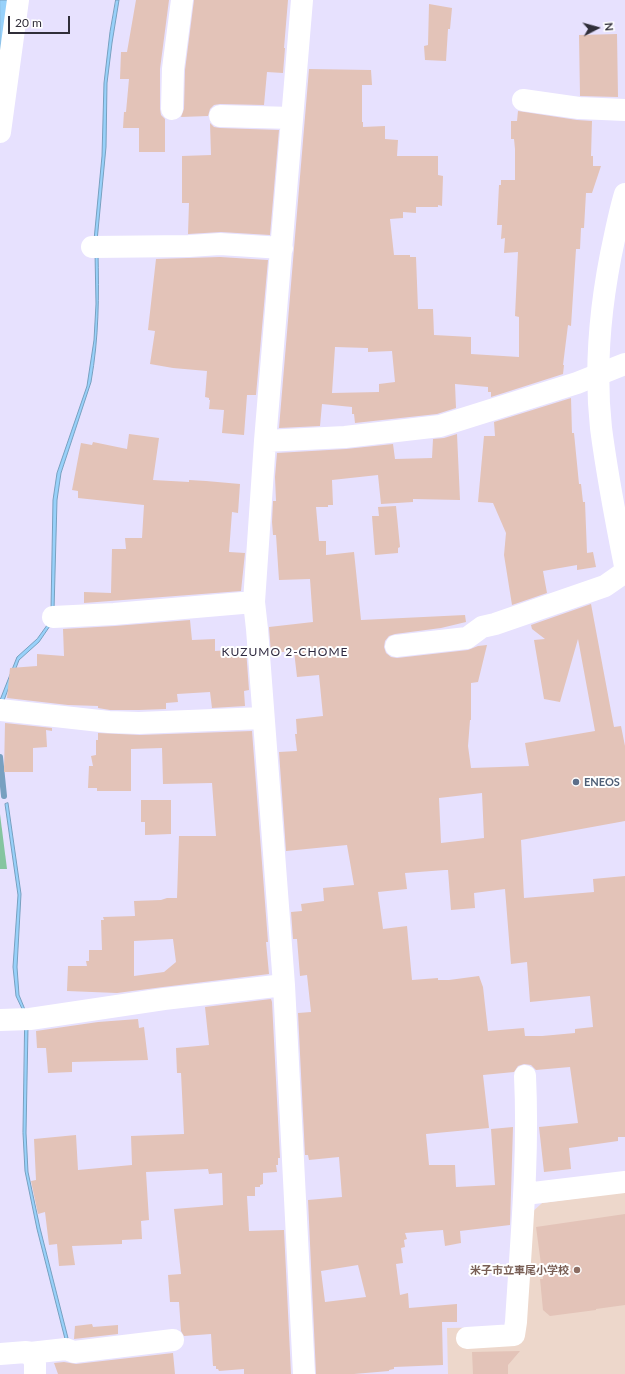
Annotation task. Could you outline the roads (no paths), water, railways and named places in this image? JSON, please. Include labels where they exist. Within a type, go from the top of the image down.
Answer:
[{"type":"main road","points":[[0,132],[18,0]]},
{"type":"main road","points":[[172,109],[173,69],[182,0]]},
{"type":"main road","points":[[302,0],[265,441],[254,602],[284,985],[304,1374]]},
{"type":"main road","points":[[523,100],[579,108],[625,110]]},
{"type":"main road","points":[[220,116],[292,118]]},
{"type":"main road","points":[[625,194],[607,273],[599,340],[601,428],[625,566]]},
{"type":"main road","points":[[92,247],[189,246],[220,244],[282,248]]},
{"type":"main road","points":[[265,441],[344,437],[440,426],[577,383],[625,364]]},
{"type":"main road","points":[[396,646],[467,638],[482,627],[495,624],[605,586],[625,572]]},
{"type":"main road","points":[[53,617],[114,614],[254,602]]},
{"type":"main road","points":[[0,710],[132,723],[263,718]]},
{"type":"main road","points":[[0,1020],[30,1019],[164,999],[284,985]]},
{"type":"main road","points":[[467,1338],[514,1335],[525,1194],[527,1117],[525,1076]]},
{"type":"main road","points":[[525,1194],[625,1182]]},
{"type":"main road","points":[[0,1354],[26,1352],[32,1364],[66,1349],[74,1352],[173,1340]]},
{"type":"water","points":[[0,0],[11,0],[0,78]]},
{"type":"water","points":[[116,0],[119,0],[107,83],[106,147],[97,241],[94,240],[102,156],[104,83],[110,32]]},
{"type":"water","points":[[98,251],[98,317],[94,365],[91,382],[61,473],[57,500],[54,610],[51,609],[53,500],[57,473],[87,386],[94,340],[96,304],[95,252]]},
{"type":"water","points":[[49,623],[52,623],[39,642],[19,660],[3,703],[0,700],[17,657],[37,639]]},
{"type":"water","points":[[8,803],[21,894],[17,967],[19,995],[26,1012],[24,1013],[16,996],[13,967],[18,895],[5,804]]},
{"type":"water","points":[[25,1027],[28,1027],[26,1133],[28,1172],[40,1228],[68,1338],[65,1339],[37,1229],[25,1171],[23,1133]]},
{"type":"waterway","points":[[0,757],[4,796]]},
{"type":"place","name":"ENEOS","points":[[576,782]]},
{"type":"place","name":"米子市立車尾小学校","points":[[577,1270]]},
{"type":"district","name":"KUZUMO 2-CHOME","points":[[285,652]]}]
